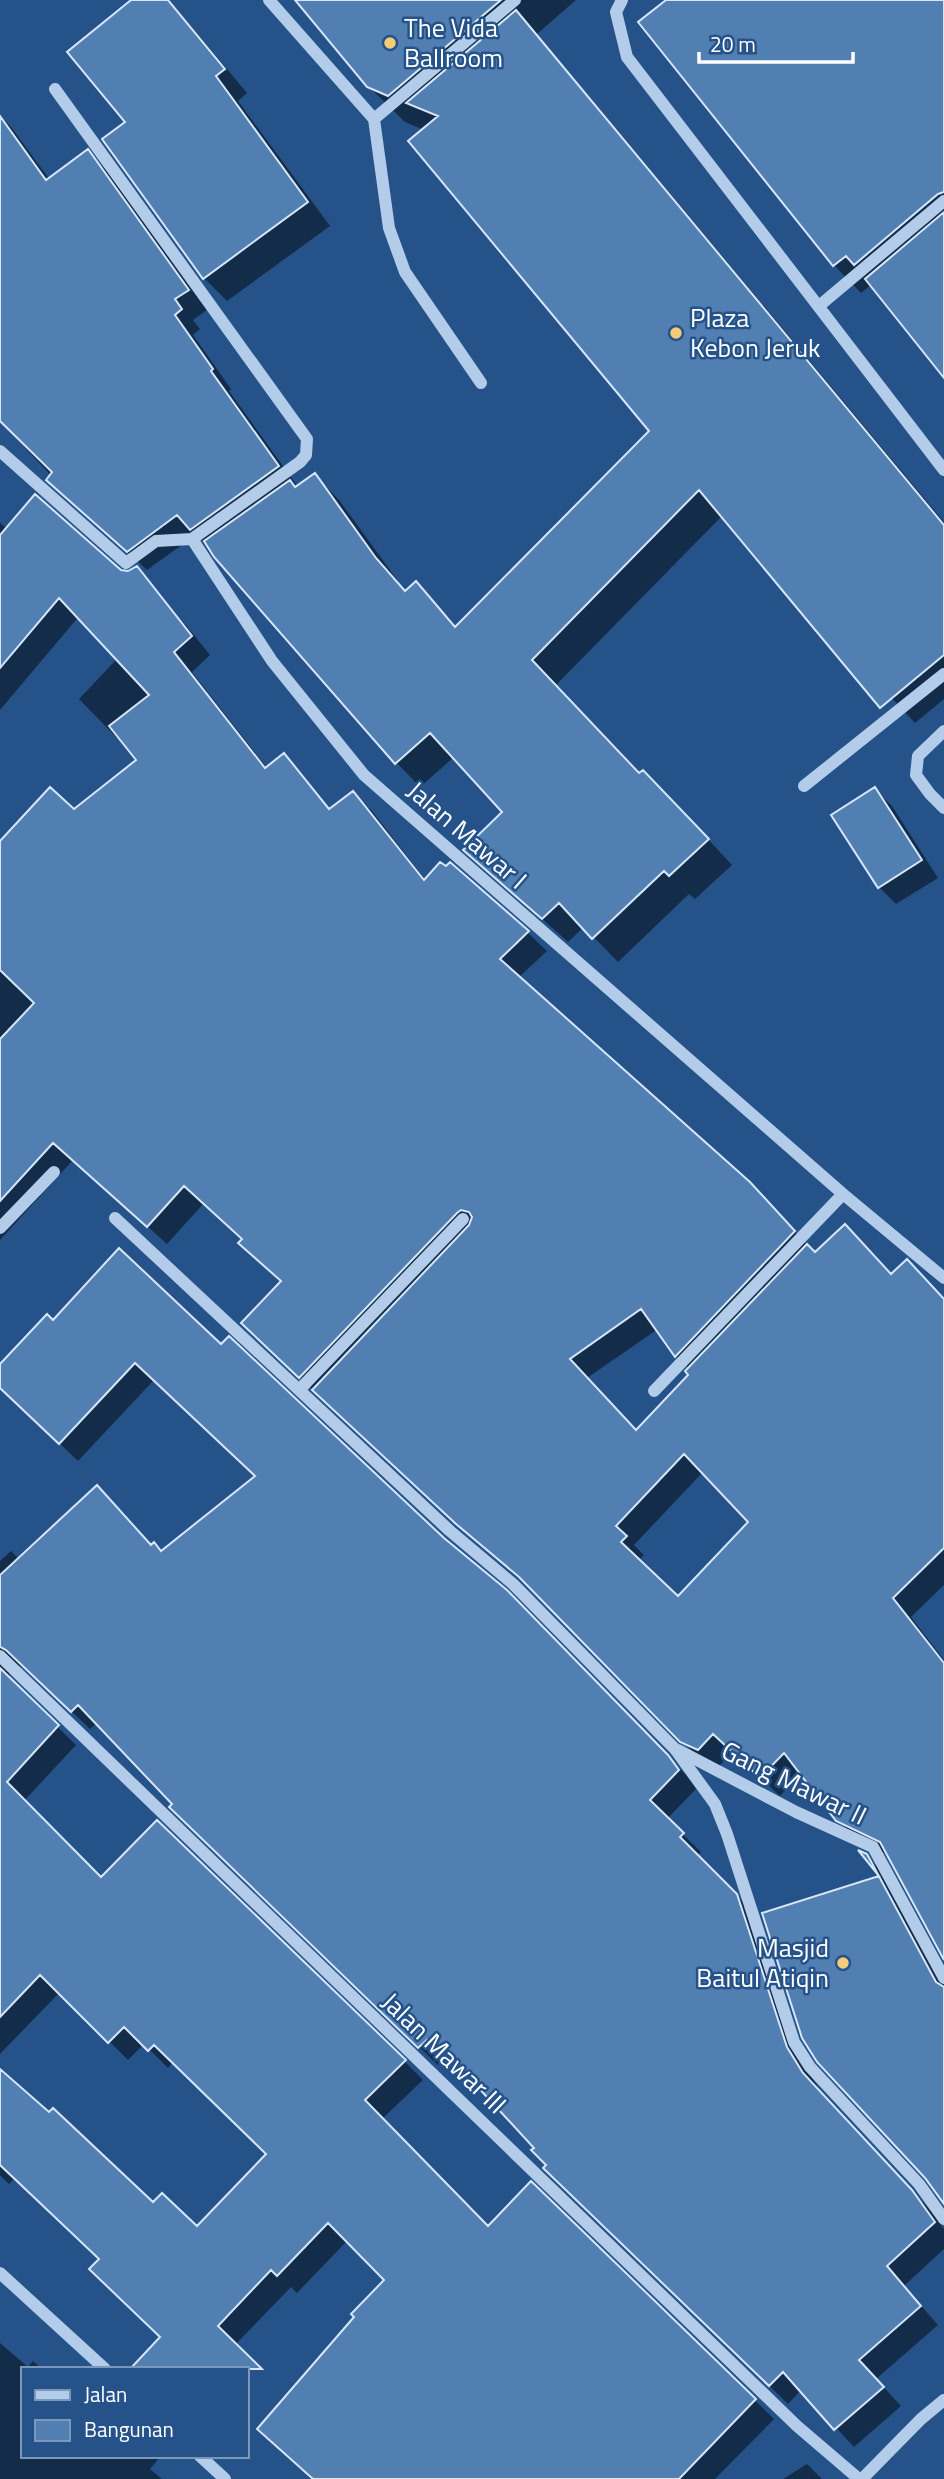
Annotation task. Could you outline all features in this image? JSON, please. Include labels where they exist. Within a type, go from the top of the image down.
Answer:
[{"type":"street","points":[[269,0],[374,119],[389,228],[405,272],[481,383]]},
{"type":"street","points":[[374,119],[515,0]]},
{"type":"street","points":[[622,0],[616,12],[627,57],[944,470]]},
{"type":"street","points":[[0,450],[126,562],[156,541],[192,539],[306,455],[307,439],[55,89]]},
{"type":"street","points":[[819,306],[944,201]]},
{"type":"street","name":"Jalan Mawar I","points":[[192,539],[272,661],[364,775],[843,1194],[944,1278]]},
{"type":"street","points":[[804,786],[944,674]]},
{"type":"street","points":[[944,731],[918,756],[916,775],[944,808]]},
{"type":"street","points":[[0,1228],[54,1172]]},
{"type":"street","points":[[654,1391],[843,1194]]},
{"type":"street","points":[[115,1218],[450,1531],[513,1584],[675,1749],[715,1804],[794,2042],[810,2067],[919,2184],[944,2219]]},
{"type":"street","points":[[300,1389],[463,1219]]},
{"type":"street","name":"Jalan Mawar III","points":[[0,1656],[797,2426],[860,2479]]},
{"type":"street","name":"Gang Mawar II","points":[[675,1749],[796,1812],[873,1847],[944,1978]]},
{"type":"street","points":[[0,2273],[102,2367]]},
{"type":"street","points":[[860,2479],[944,2400]]},
{"type":"street","points":[[202,2458],[225,2479]]},
{"type":"building","points":[[131,0],[168,0],[225,69],[216,76],[308,202],[203,279],[102,139],[125,122],[67,52]]},
{"type":"building","name":"The Vida Ballroom","points":[[295,0],[501,0],[388,96],[367,87]]},
{"type":"building","points":[[666,0],[944,0],[944,192],[938,194],[854,265],[846,256],[833,266],[638,22]]},
{"type":"building","points":[[516,10],[944,525],[944,655],[880,708],[699,490],[532,660],[639,773],[643,770],[709,839],[669,876],[664,871],[592,939],[559,903],[542,919],[463,850],[502,812],[430,733],[395,764],[214,557],[204,541],[290,480],[295,487],[315,473],[376,558],[405,591],[416,581],[455,627],[649,431],[408,141],[438,116],[406,103]]},
{"type":"building","points":[[0,116],[46,180],[88,149],[189,290],[175,299],[182,309],[175,315],[213,369],[211,371],[279,466],[190,530],[177,515],[127,552],[46,480],[52,472],[0,421]]},
{"type":"building","points":[[944,212],[944,378],[865,279]]},
{"type":"building","points":[[35,494],[121,570],[128,571],[137,566],[192,636],[174,652],[265,768],[284,753],[329,809],[353,791],[424,880],[440,862],[446,866],[450,862],[529,931],[500,959],[750,1182],[795,1231],[675,1357],[641,1309],[570,1359],[636,1430],[688,1375],[685,1371],[807,1244],[815,1252],[845,1224],[891,1274],[907,1259],[944,1299],[944,1548],[893,1598],[944,1663],[944,1960],[880,1842],[836,1821],[784,1753],[760,1778],[713,1734],[698,1750],[680,1742],[519,1577],[456,1524],[312,1390],[469,1225],[472,1217],[469,1212],[461,1210],[457,1213],[299,1378],[241,1323],[281,1281],[238,1243],[242,1239],[184,1186],[147,1227],[53,1143],[0,1201],[0,1039],[34,1003],[0,970],[0,841],[50,787],[74,809],[136,760],[109,726],[149,695],[59,598],[0,668],[0,535]],"holes":[[[684,1454],[748,1522],[678,1596],[621,1542],[627,1536],[616,1526]]]},
{"type":"building","points":[[875,787],[922,860],[878,888],[831,815]]},
{"type":"building","points":[[119,1248],[221,1344],[229,1336],[444,1538],[507,1590],[668,1755],[679,1770],[650,1800],[684,1833],[680,1837],[737,1894],[787,2047],[803,2073],[912,2190],[935,2222],[887,2266],[921,2306],[859,2360],[884,2387],[834,2430],[783,2372],[769,2386],[543,2168],[546,2165],[531,2150],[534,2148],[450,2057],[446,2061],[427,2040],[418,2048],[169,1807],[172,1804],[78,1705],[71,1712],[0,1647],[0,1575],[97,1485],[151,1545],[154,1542],[161,1551],[255,1476],[135,1363],[59,1444],[0,1388],[0,1364],[47,1314],[53,1320]]},
{"type":"building","points":[[0,1668],[59,1725],[7,1782],[101,1877],[157,1820],[406,2060],[365,2100],[488,2226],[531,2181],[756,2399],[679,2479],[313,2479],[257,2429],[354,2317],[351,2314],[384,2280],[328,2223],[277,2276],[271,2270],[218,2326],[262,2369],[132,2367],[160,2337],[89,2269],[99,2259],[0,2165],[0,2069],[49,2112],[53,2108],[153,2202],[162,2193],[197,2226],[266,2154],[154,2045],[148,2051],[124,2027],[108,2043],[40,1975],[0,2017]]},
{"type":"building","points":[[858,1850],[867,1854],[879,1875]]},
{"type":"building","points":[[879,1876],[936,1982],[944,1987],[944,2204],[925,2178],[817,2062],[802,2038],[762,1913]]},
{"type":"place","name":"The Vida Ballroom","points":[[390,43]]},
{"type":"place","name":"Plaza Kebon Jeruk","points":[[676,333]]},
{"type":"place","name":"Masjid Baitul Atiqin","points":[[843,1963]]}]
